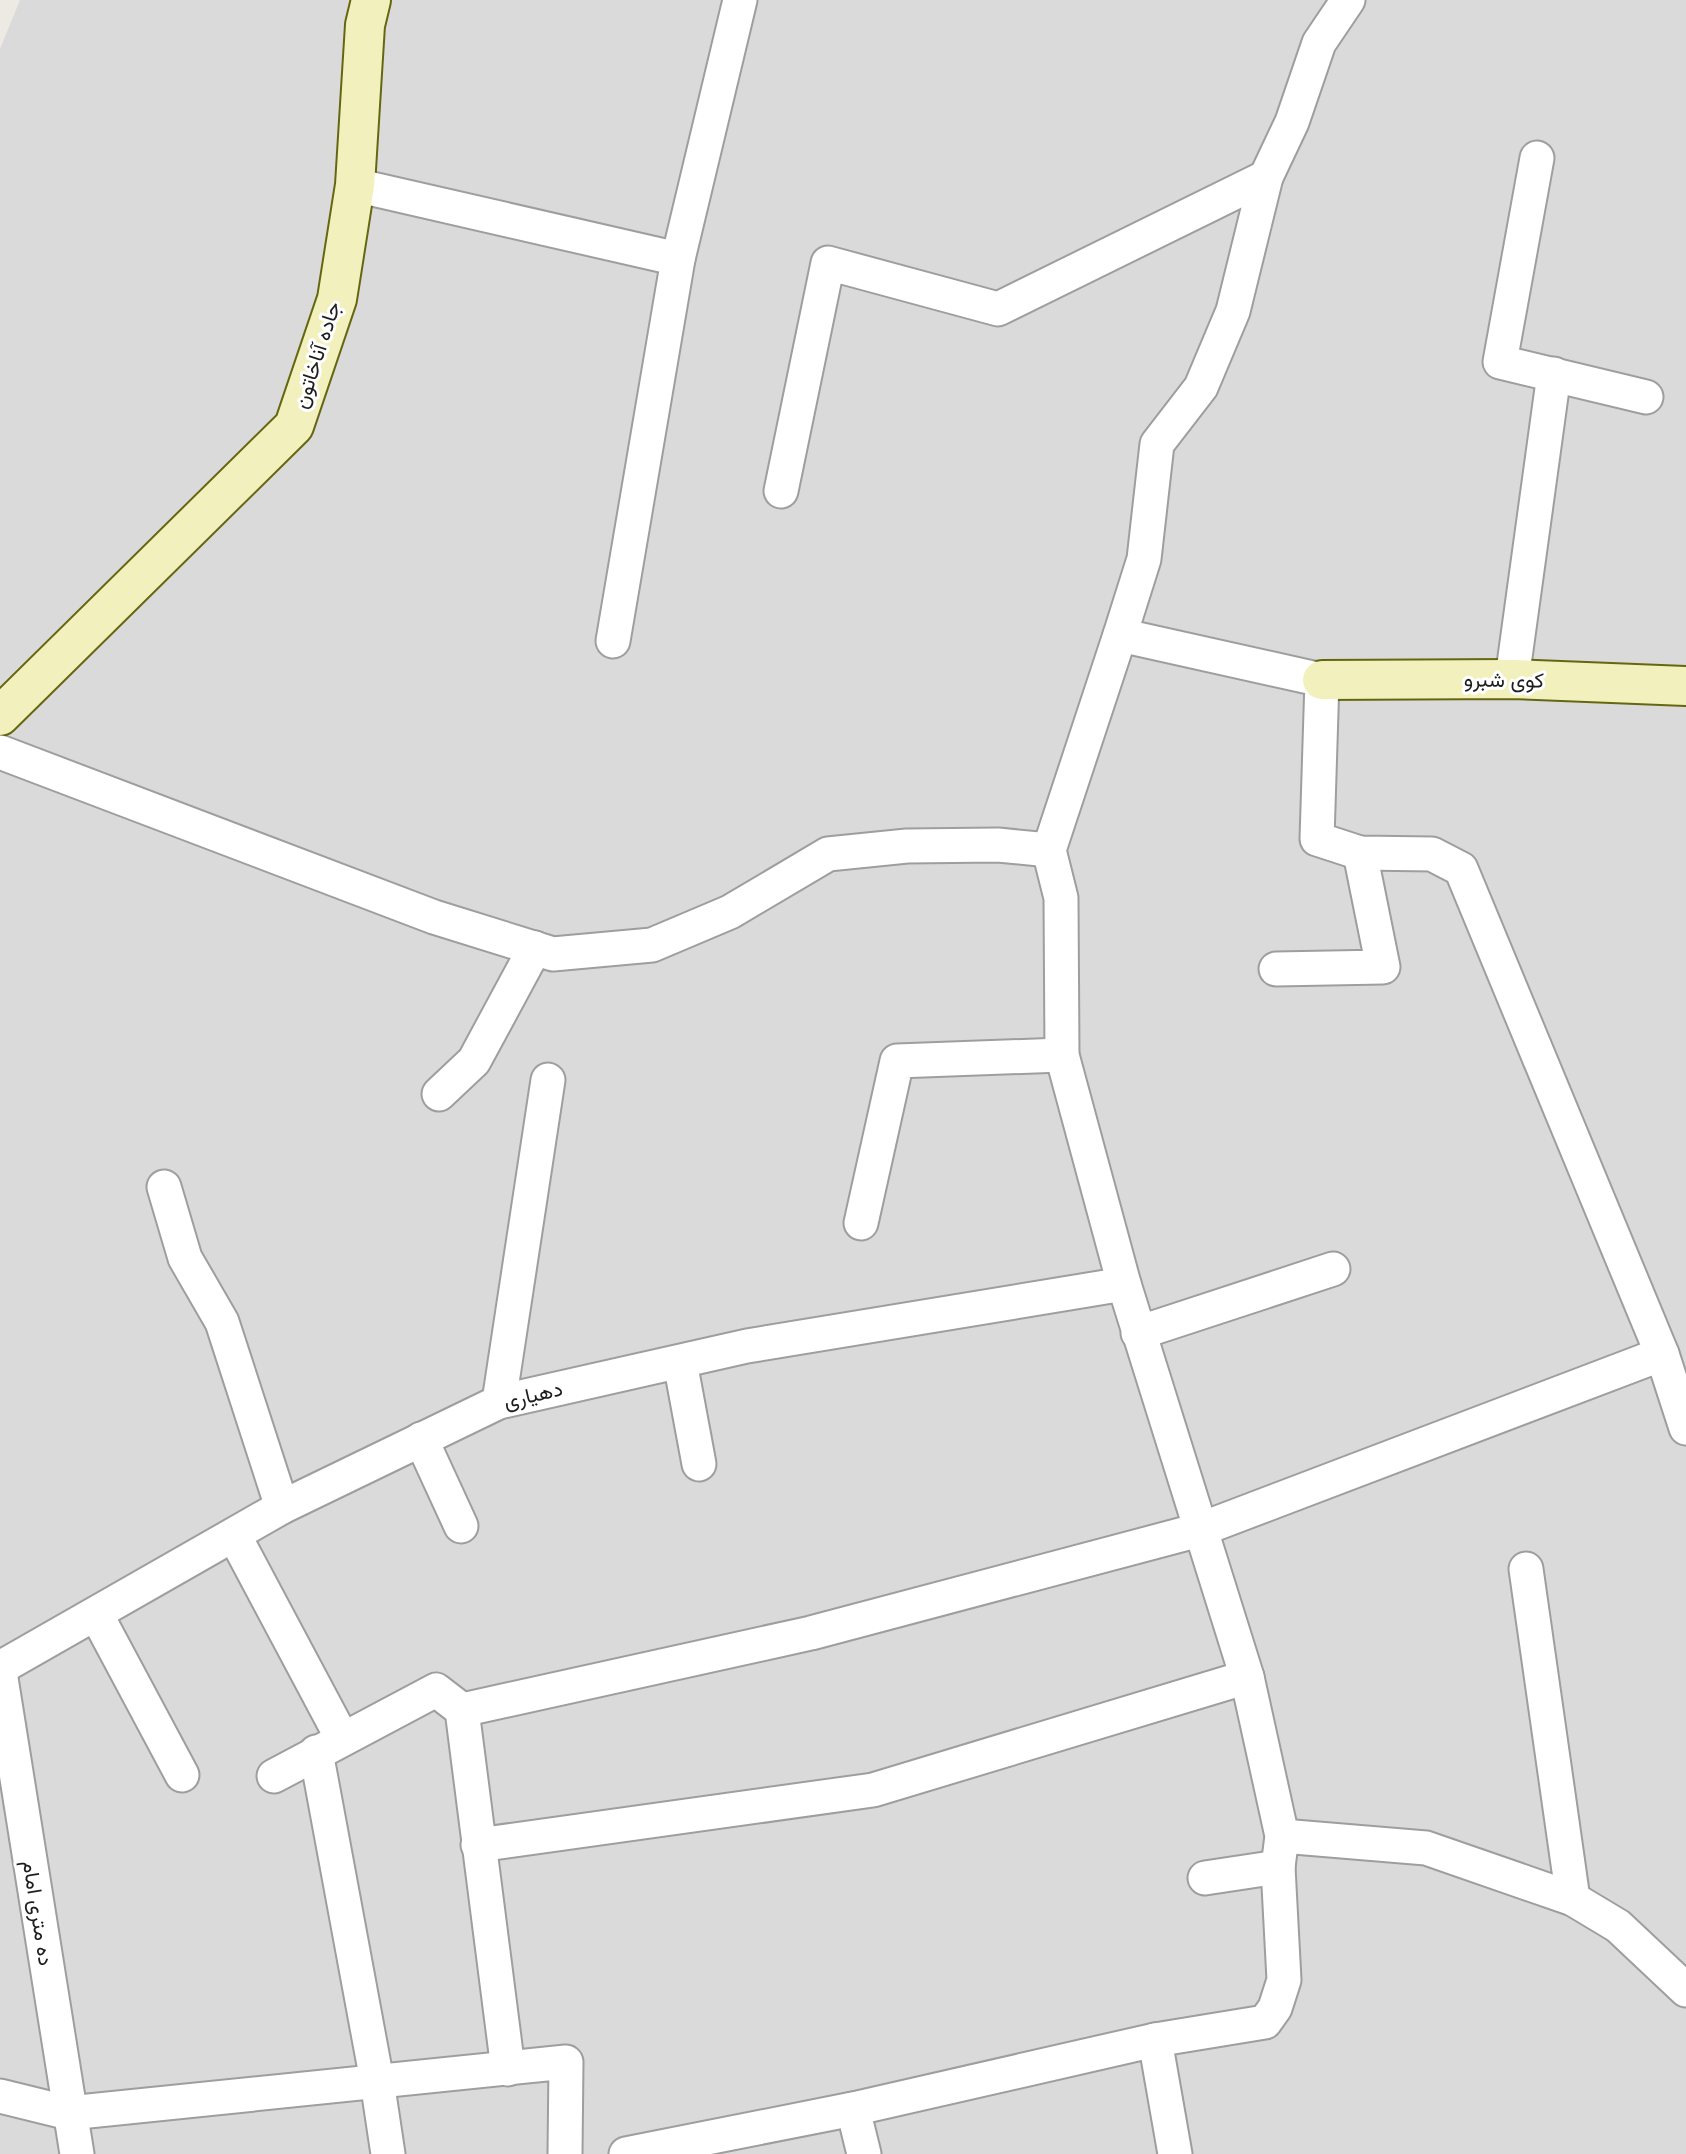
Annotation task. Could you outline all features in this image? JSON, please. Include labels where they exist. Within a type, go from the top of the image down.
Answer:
[{"type":"street","name":"جاده آناخاتون","points":[[0,716],[294,426],[337,299],[355,185],[365,24],[371,0]]},
{"type":"street","points":[[613,641],[678,259],[740,0]]},
{"type":"street","points":[[626,2154],[853,2109],[1155,2040],[1265,2022],[1275,2008],[1284,1980],[1280,1852],[1247,1677],[1138,1333],[1062,1055],[1061,898],[1049,850],[1144,559],[1157,444],[1201,387],[1233,311],[1266,177],[1292,122],[1319,44],[1348,0]]},
{"type":"street","points":[[1537,158],[1500,362],[1646,397]]},
{"type":"street","points":[[781,491],[828,263],[998,309],[1266,177]]},
{"type":"street","points":[[355,185],[678,259]]},
{"type":"street","points":[[1512,678],[1555,374]]},
{"type":"street","points":[[1120,635],[1321,680],[1317,839],[1360,853],[1432,854],[1461,869],[1662,1354],[1686,1428]]},
{"type":"street","name":"کوی شبرو","points":[[1321,680],[1512,678],[1686,686]]},
{"type":"street","points":[[0,752],[434,917],[553,954],[652,945],[730,912],[828,854],[907,846],[998,845],[1049,850]]},
{"type":"street","points":[[1276,969],[1383,967],[1360,853]]},
{"type":"street","points":[[439,1094],[474,1061],[535,948]]},
{"type":"street","points":[[861,1223],[897,1061],[1062,1055]]},
{"type":"street","points":[[499,1402],[548,1080]]},
{"type":"street","points":[[164,1187],[185,1258],[222,1322],[282,1507]]},
{"type":"street","points":[[1138,1333],[1333,1269]]},
{"type":"street","name":"دهیاری","points":[[1,1682],[96,1614],[282,1507],[499,1402],[747,1346],[1124,1284]]},
{"type":"street","points":[[462,1710],[811,1633],[1199,1530],[1662,1354]]},
{"type":"street","points":[[680,1362],[699,1464]]},
{"type":"street","points":[[421,1439],[461,1526]]},
{"type":"street","points":[[234,1535],[329,1745],[388,2154]]},
{"type":"street","points":[[1526,1569],[1573,1899]]},
{"type":"street","points":[[96,1614],[182,1775]]},
{"type":"street","points":[[478,1845],[873,1790],[1247,1677]]},
{"type":"street","name":"ده متری امام","points":[[1,1682],[12,1819],[77,2154]]},
{"type":"street","points":[[274,1776],[436,1690],[462,1710],[508,2069]]},
{"type":"street","points":[[1205,1878],[1280,1852],[1426,1849],[1573,1899],[1618,1926],[1686,1990]]},
{"type":"street","points":[[1155,2040],[1175,2154]]},
{"type":"street","points":[[0,2096],[69,2113],[566,2062],[565,2154]]},
{"type":"street","points":[[853,2109],[864,2154]]},
{"type":"shaded area","points":[[20,0],[1686,0],[1686,2154],[0,2154],[0,49]]}]
